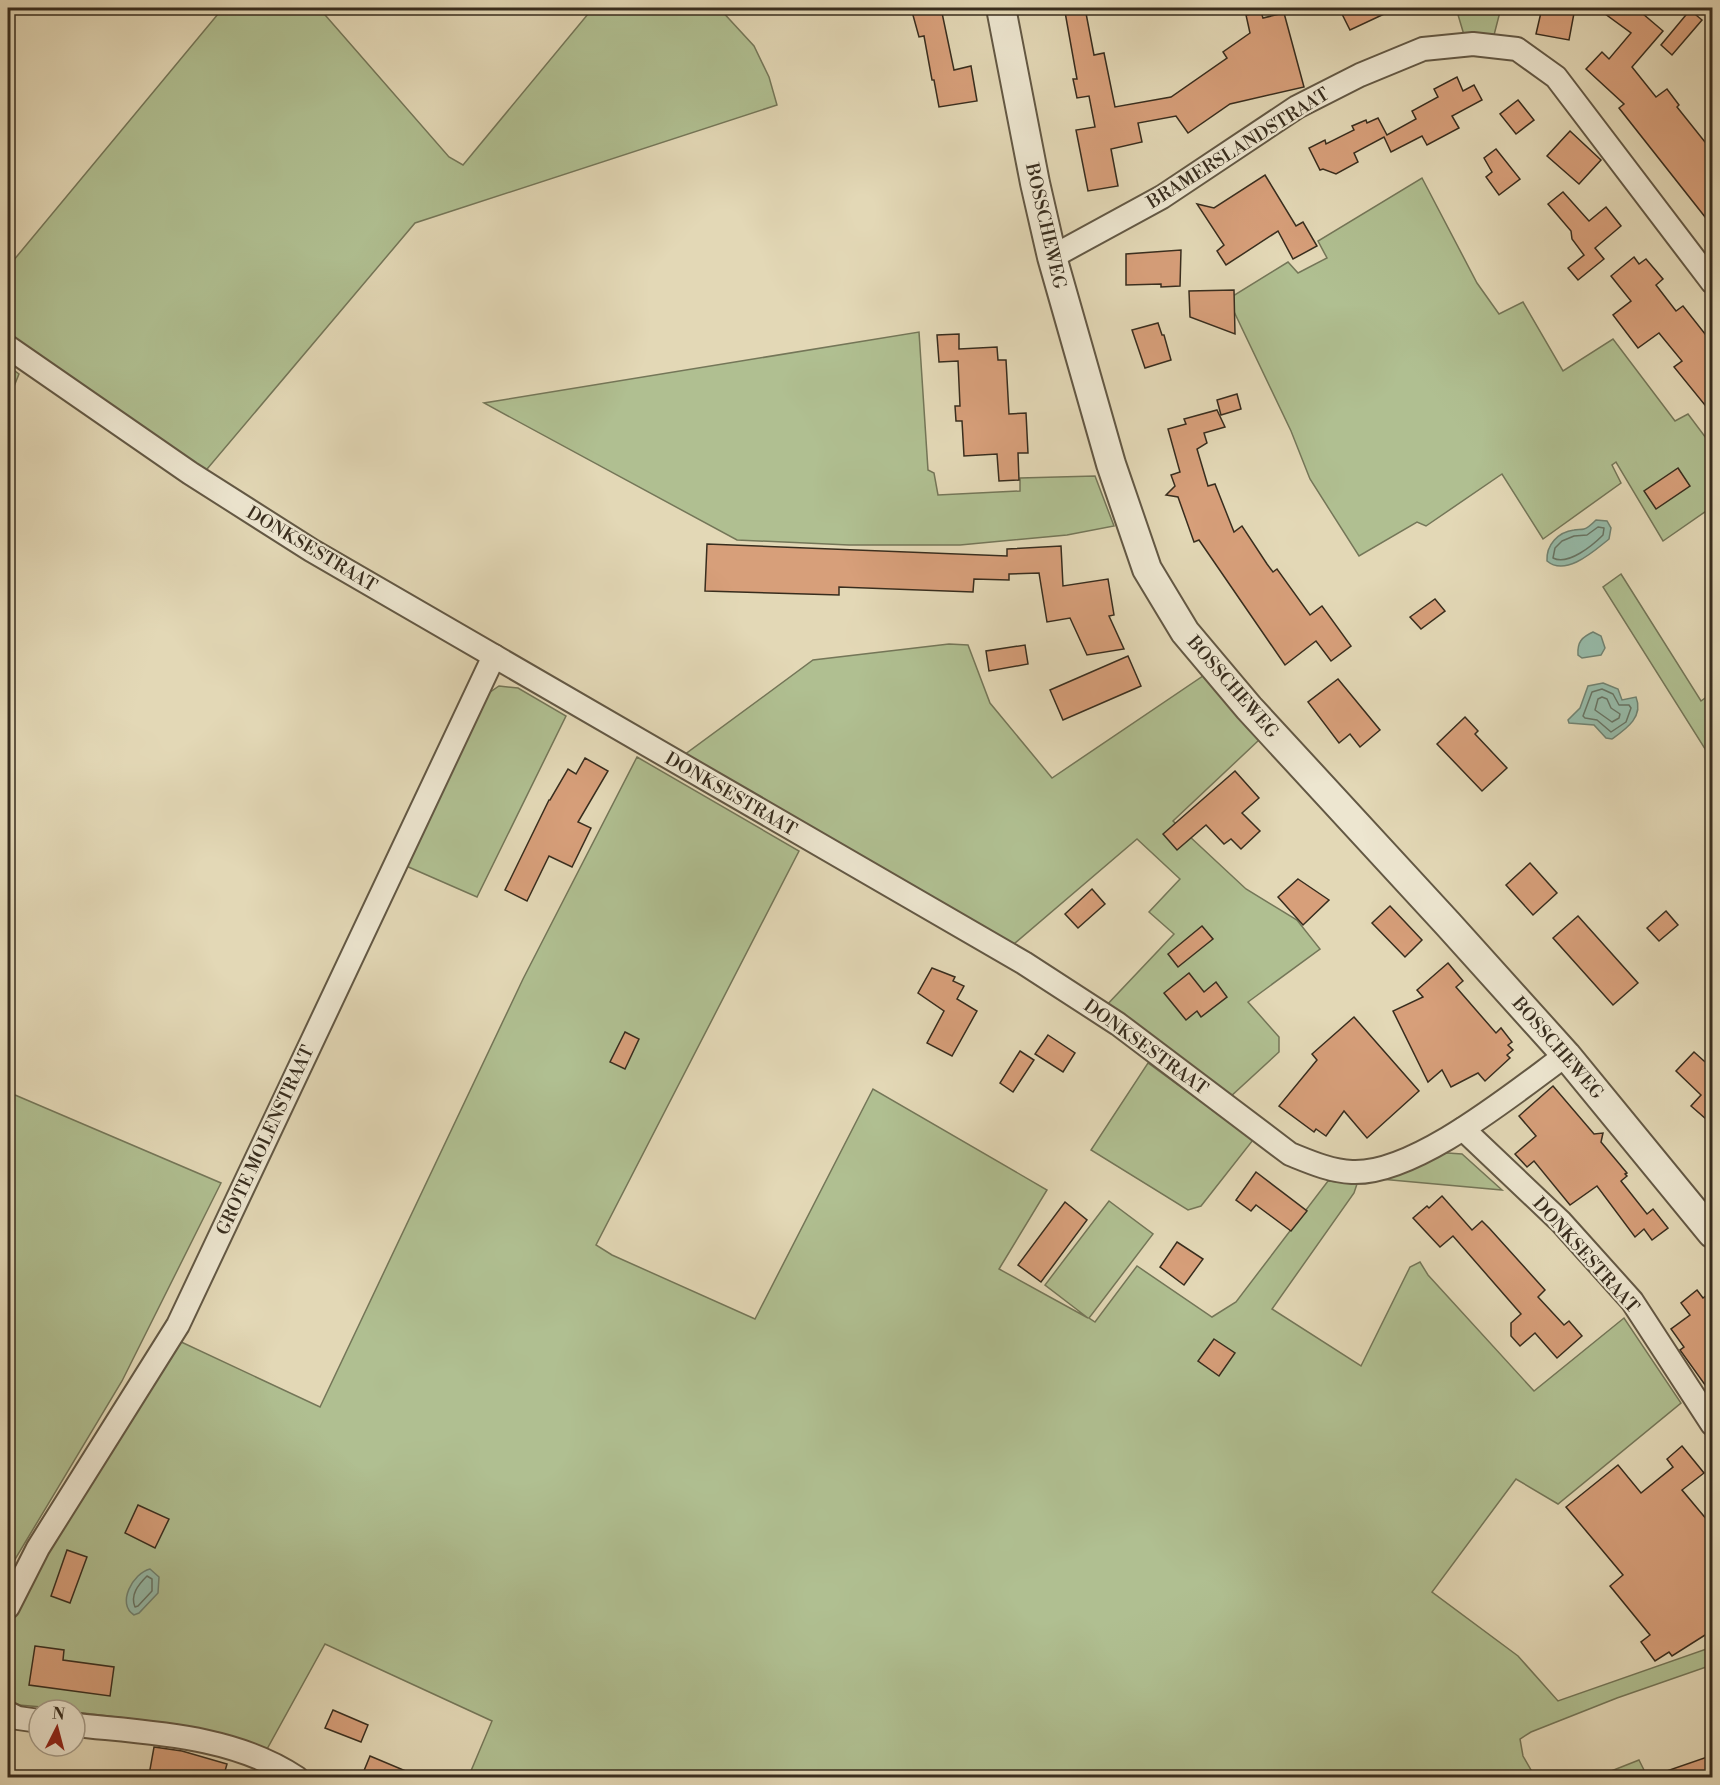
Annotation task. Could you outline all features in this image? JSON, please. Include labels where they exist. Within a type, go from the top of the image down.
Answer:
[{"type":"street","name":"BOSSCHEWEG","points":[[1001,8],[1035,183],[1052,257],[1111,464],[1147,569],[1185,632],[1249,708],[1566,1055],[1713,1233]]},
{"type":"street","name":"BRAMERSLANDSTRAAT","points":[[1052,257],[1162,196],[1297,107],[1339,85],[1423,49],[1473,44],[1517,49],[1556,77],[1712,279]]},
{"type":"street","name":"DONKSESTRAAT","points":[[8,347],[190,473],[311,550],[1024,963],[1118,1024],[1290,1154],[1323,1168],[1352,1172],[1381,1169],[1407,1160],[1463,1129],[1566,1055]]},
{"type":"street","name":"GROTE MOLENSTRAAT","points":[[8,1606],[38,1548],[178,1325],[494,656]]},
{"type":"street","name":"DONKSESTRAAT","points":[[1463,1129],[1561,1222],[1632,1301],[1713,1424]]},
{"type":"street","points":[[8,1713],[18,1718],[27,1719]]},
{"type":"street","points":[[87,1726],[186,1737],[241,1751],[297,1778]]},
{"type":"shaded area","points":[[223,8],[319,8],[449,157],[463,165],[593,8],[719,8],[754,46],[769,77],[777,105],[415,223],[202,475],[8,341],[8,267]]},
{"type":"shaded area","points":[[1456,8],[1501,8],[1493,39],[1464,35]]},
{"type":"shaded area","points":[[1422,178],[1477,283],[1499,314],[1523,302],[1563,371],[1613,339],[1675,421],[1688,414],[1712,446],[1712,507],[1663,541],[1616,462],[1612,465],[1621,483],[1543,539],[1502,474],[1426,526],[1417,522],[1359,556],[1310,479],[1291,431],[1228,299],[1288,262],[1298,273],[1327,258],[1318,241]]},
{"type":"shaded area","points":[[919,332],[928,470],[934,473],[938,495],[1020,491],[1020,478],[1095,476],[1114,526],[1067,535],[960,545],[849,545],[737,540],[484,403]]},
{"type":"shaded area","points":[[8,366],[19,374],[8,401]]},
{"type":"shaded area","points":[[1621,574],[1701,701],[1712,693],[1712,760],[1603,587]]},
{"type":"shaded area","points":[[949,644],[968,645],[990,703],[1052,778],[1203,676],[1259,740],[1173,821],[1246,889],[1297,920],[1320,949],[1248,1002],[1279,1037],[1279,1052],[1230,1097],[1104,1008],[1174,934],[1149,912],[1180,879],[1137,839],[1008,949],[680,758],[813,660]]},
{"type":"shaded area","points":[[499,686],[518,688],[566,716],[477,897],[404,865],[483,697]]},
{"type":"shaded area","points":[[637,757],[799,851],[596,1245],[612,1255],[755,1319],[873,1089],[1047,1190],[999,1269],[1088,1318],[1045,1285],[1109,1201],[1153,1234],[1089,1318],[1095,1322],[1137,1266],[1212,1317],[1236,1302],[1328,1181],[1357,1184],[1354,1193],[1272,1309],[1361,1366],[1410,1267],[1420,1262],[1428,1275],[1534,1391],[1624,1318],[1681,1403],[1558,1504],[1516,1479],[1432,1592],[1518,1656],[1558,1701],[1712,1647],[1712,1665],[1617,1698],[1531,1732],[1520,1739],[1523,1756],[1535,1777],[468,1778],[492,1721],[325,1644],[267,1749],[217,1733],[175,1724],[87,1713],[87,1698],[27,1698],[27,1706],[8,1700],[8,1619],[23,1589],[177,1340],[320,1407],[523,979]]},
{"type":"shaded area","points":[[1148,1063],[1253,1140],[1201,1206],[1188,1210],[1091,1150]]},
{"type":"shaded area","points":[[8,1092],[221,1183],[122,1381],[8,1571]]},
{"type":"shaded area","points":[[1433,1152],[1462,1154],[1502,1190],[1380,1179]]},
{"type":"shaded area","points":[[1639,1760],[1647,1776],[1596,1777]]},
{"type":"water","points":[[1596,520],[1607,521],[1611,528],[1609,539],[1588,555],[1571,564],[1555,565],[1547,561],[1551,545],[1558,536],[1568,531],[1586,528]]},
{"type":"water","points":[[1593,632],[1601,636],[1605,648],[1601,655],[1582,658],[1578,655],[1579,643]]},
{"type":"water","points":[[1603,683],[1618,689],[1622,700],[1636,697],[1638,704],[1638,711],[1632,722],[1612,739],[1606,738],[1594,725],[1569,723],[1568,720],[1580,708],[1588,686]]},
{"type":"water","points":[[150,1569],[159,1577],[158,1593],[139,1613],[134,1615],[127,1604],[129,1589],[138,1576]]},
{"type":"building","points":[[911,8],[941,8],[954,70],[971,66],[977,101],[939,107],[924,36],[919,37]]},
{"type":"building","points":[[1085,8],[1094,55],[1104,53],[1115,107],[1171,97],[1227,58],[1223,52],[1250,33],[1246,15],[1261,12],[1263,18],[1284,13],[1304,87],[1230,104],[1188,133],[1176,116],[1138,123],[1142,142],[1111,149],[1118,186],[1088,191],[1076,130],[1095,127],[1089,96],[1077,98],[1073,79],[1077,79],[1065,12]]},
{"type":"building","points":[[1339,8],[1397,8],[1350,30]]},
{"type":"building","points":[[1542,8],[1575,8],[1569,40],[1536,34]]},
{"type":"building","points":[[1597,8],[1636,8],[1663,31],[1632,67],[1656,97],[1667,89],[1679,105],[1677,107],[1713,152],[1713,227],[1619,108],[1624,104],[1586,69],[1602,52],[1609,59],[1631,33]]},
{"type":"building","points":[[1690,10],[1702,20],[1672,55],[1661,45]]},
{"type":"building","points":[[1457,77],[1463,91],[1474,85],[1482,100],[1452,116],[1459,128],[1427,145],[1422,136],[1391,152],[1384,137],[1354,153],[1358,162],[1336,174],[1320,170],[1309,148],[1325,140],[1326,144],[1354,130],[1352,126],[1378,118],[1387,135],[1416,119],[1412,111],[1438,97],[1434,89]]},
{"type":"building","points":[[1518,100],[1534,120],[1516,134],[1500,114]]},
{"type":"building","points":[[1570,131],[1601,160],[1579,184],[1547,156]]},
{"type":"building","points":[[1496,149],[1520,179],[1499,195],[1486,177],[1492,172],[1484,158]]},
{"type":"building","points":[[1265,175],[1296,226],[1303,222],[1317,246],[1293,259],[1278,231],[1226,265],[1217,251],[1224,245],[1197,204],[1214,208]]},
{"type":"building","points":[[1563,192],[1589,221],[1606,207],[1621,226],[1595,248],[1604,259],[1578,280],[1568,268],[1584,255],[1572,239],[1571,231],[1548,204]]},
{"type":"building","points":[[1181,250],[1180,286],[1126,285],[1126,254]]},
{"type":"building","points":[[1634,257],[1639,264],[1646,259],[1663,279],[1656,285],[1676,311],[1683,306],[1713,344],[1713,415],[1674,367],[1682,361],[1659,333],[1638,348],[1613,315],[1631,301],[1611,276]]},
{"type":"building","points":[[1234,290],[1235,334],[1190,317],[1189,291]]},
{"type":"building","points":[[1158,323],[1171,360],[1145,368],[1132,330]]},
{"type":"building","points":[[959,334],[959,349],[997,347],[998,360],[1006,360],[1009,414],[1026,413],[1028,453],[1018,453],[1019,480],[999,481],[997,454],[964,456],[962,421],[956,421],[955,406],[960,406],[958,361],[939,362],[937,335]]},
{"type":"building","points":[[1237,394],[1241,409],[1221,415],[1217,400]]},
{"type":"building","points":[[1217,410],[1225,427],[1204,433],[1207,443],[1197,449],[1208,486],[1215,484],[1234,532],[1242,526],[1273,572],[1277,569],[1310,615],[1322,606],[1351,646],[1331,661],[1316,641],[1285,665],[1199,540],[1194,542],[1178,497],[1166,495],[1175,486],[1171,475],[1180,472],[1168,429],[1186,424],[1184,419]]},
{"type":"building","points":[[1678,468],[1690,486],[1656,509],[1644,491]]},
{"type":"building","points":[[707,544],[1007,556],[1007,549],[1061,546],[1063,586],[1108,579],[1114,615],[1109,616],[1124,649],[1087,655],[1070,618],[1047,622],[1039,573],[1009,574],[1009,580],[974,579],[973,592],[839,587],[839,595],[705,591]]},
{"type":"building","points":[[1435,599],[1445,611],[1421,629],[1410,617]]},
{"type":"building","points":[[1025,645],[1028,664],[989,671],[986,651]]},
{"type":"building","points":[[1128,656],[1141,686],[1063,720],[1050,690]]},
{"type":"building","points":[[1338,679],[1380,730],[1360,747],[1350,734],[1339,743],[1308,702]]},
{"type":"building","points":[[1465,717],[1478,731],[1475,734],[1507,768],[1482,791],[1437,744]]},
{"type":"building","points":[[585,758],[608,771],[578,822],[591,828],[572,867],[549,856],[527,901],[505,890],[549,800],[568,769],[576,774]]},
{"type":"building","points":[[1235,771],[1259,798],[1242,813],[1260,831],[1241,849],[1231,839],[1224,844],[1206,825],[1177,850],[1163,834]]},
{"type":"building","points":[[1530,863],[1557,893],[1533,915],[1506,885]]},
{"type":"building","points":[[1298,879],[1329,900],[1303,925],[1278,897]]},
{"type":"building","points":[[1092,889],[1105,904],[1078,928],[1065,914]]},
{"type":"building","points":[[1390,906],[1422,940],[1405,957],[1372,923]]},
{"type":"building","points":[[1666,911],[1678,925],[1659,941],[1647,928]]},
{"type":"building","points":[[1578,916],[1638,983],[1613,1005],[1553,938]]},
{"type":"building","points":[[1202,926],[1213,939],[1178,967],[1168,954]]},
{"type":"building","points":[[1448,963],[1463,981],[1456,987],[1496,1033],[1501,1028],[1512,1042],[1508,1045],[1513,1050],[1507,1055],[1510,1058],[1485,1081],[1478,1073],[1451,1087],[1442,1070],[1428,1082],[1393,1011],[1423,997],[1417,990]]},
{"type":"building","points":[[932,968],[955,977],[953,981],[964,986],[957,999],[977,1011],[952,1056],[927,1043],[944,1011],[918,993]]},
{"type":"building","points":[[1189,973],[1204,992],[1216,982],[1227,997],[1201,1017],[1197,1011],[1186,1020],[1164,993]]},
{"type":"building","points":[[1354,1017],[1419,1091],[1367,1138],[1344,1111],[1326,1136],[1316,1129],[1314,1132],[1279,1106],[1317,1060],[1312,1054]]},
{"type":"building","points":[[625,1032],[639,1039],[625,1069],[610,1062]]},
{"type":"building","points":[[1048,1035],[1075,1053],[1063,1072],[1035,1054]]},
{"type":"building","points":[[1020,1051],[1034,1060],[1013,1092],[1000,1083]]},
{"type":"building","points":[[1694,1052],[1713,1069],[1713,1125],[1691,1106],[1701,1095],[1676,1071]]},
{"type":"building","points":[[1553,1086],[1594,1134],[1603,1133],[1601,1142],[1627,1173],[1621,1181],[1647,1214],[1653,1209],[1668,1228],[1652,1240],[1644,1229],[1635,1237],[1597,1186],[1570,1205],[1534,1161],[1527,1167],[1515,1154],[1536,1136],[1519,1116]]},
{"type":"building","points":[[1256,1172],[1307,1211],[1291,1231],[1256,1205],[1251,1211],[1236,1200]]},
{"type":"building","points":[[1442,1196],[1472,1230],[1482,1221],[1490,1229],[1545,1290],[1538,1297],[1564,1325],[1569,1321],[1582,1336],[1557,1358],[1535,1333],[1520,1346],[1511,1336],[1511,1323],[1521,1314],[1453,1236],[1440,1247],[1413,1218]]},
{"type":"building","points":[[1065,1202],[1087,1220],[1041,1282],[1018,1265]]},
{"type":"building","points":[[1177,1242],[1203,1259],[1184,1285],[1160,1267]]},
{"type":"building","points":[[1697,1290],[1703,1298],[1713,1290],[1713,1396],[1680,1350],[1684,1347],[1671,1329],[1690,1315],[1681,1303]]},
{"type":"building","points":[[1214,1339],[1235,1353],[1219,1376],[1198,1361]]},
{"type":"building","points":[[1682,1446],[1704,1473],[1682,1490],[1713,1527],[1713,1630],[1672,1656],[1669,1652],[1655,1661],[1641,1642],[1650,1635],[1610,1586],[1623,1575],[1566,1507],[1618,1465],[1641,1493],[1673,1467],[1667,1459]]},
{"type":"building","points":[[138,1505],[169,1519],[155,1548],[125,1533]]},
{"type":"building","points":[[67,1550],[87,1557],[70,1603],[51,1596]]},
{"type":"building","points":[[35,1646],[64,1650],[63,1660],[114,1667],[110,1696],[29,1685]]},
{"type":"building","points":[[333,1710],[368,1725],[361,1742],[325,1728]]},
{"type":"building","points":[[154,1747],[182,1751],[227,1764],[223,1778],[158,1778],[149,1775]]},
{"type":"building","points":[[1713,1755],[1713,1778],[1655,1778],[1655,1775]]},
{"type":"building","points":[[370,1756],[420,1777],[420,1778],[361,1778]]}]
